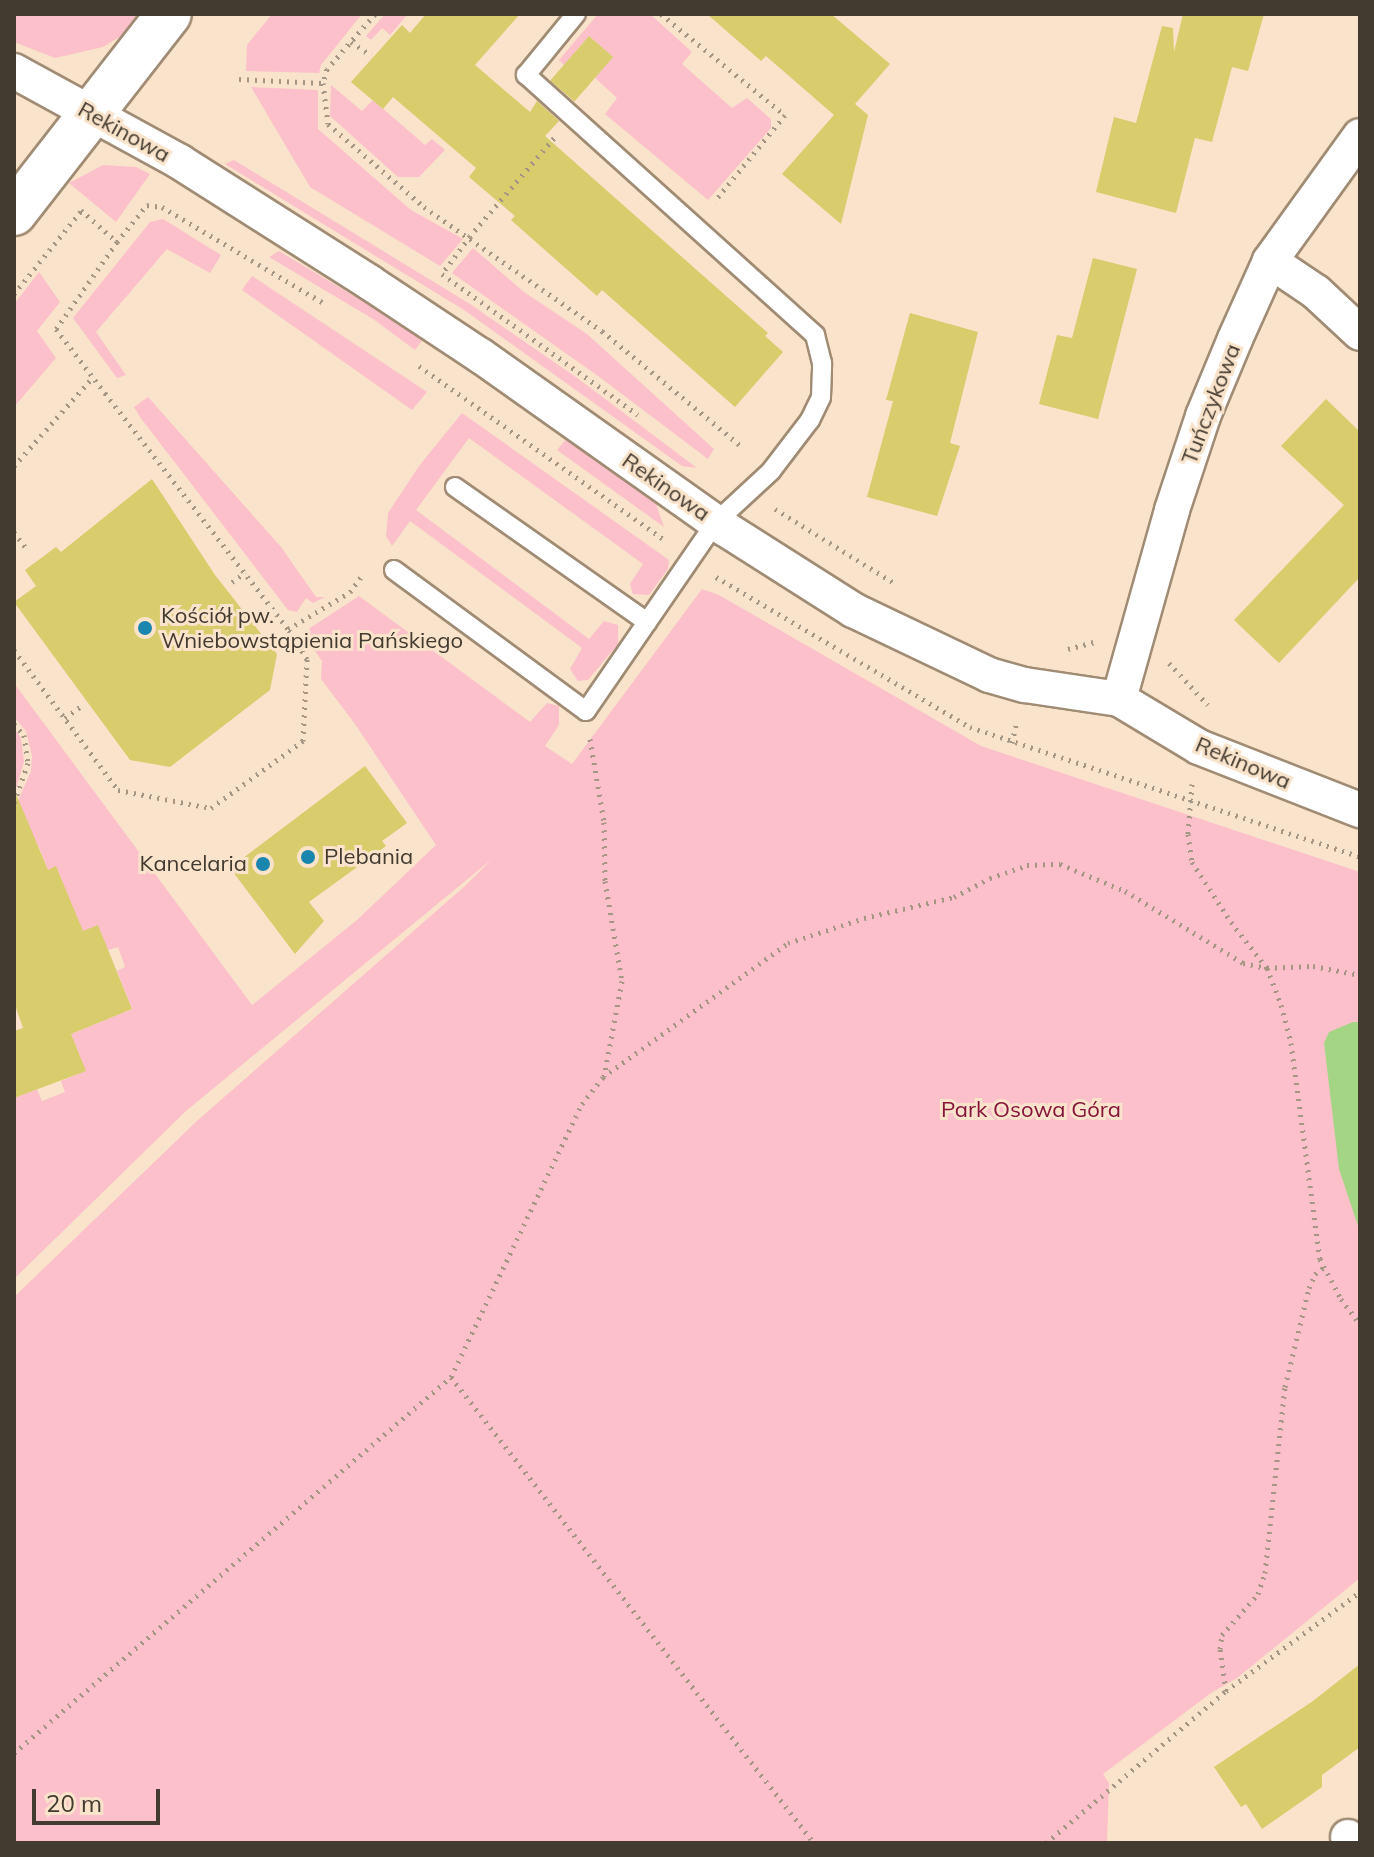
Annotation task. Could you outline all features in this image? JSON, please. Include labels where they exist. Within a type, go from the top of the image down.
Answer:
[{"type":"main road","points":[[14,213],[169,14]]},
{"type":"street","name":"Rekinowa","points":[[14,71],[180,162],[391,297],[716,522],[853,610],[989,675],[1025,685],[1119,699],[1199,747],[1360,810]]},
{"type":"street","name":"Tuńczykowa","points":[[1119,699],[1172,510],[1203,416],[1270,261],[1360,136]]},
{"type":"street","points":[[1270,261],[1316,292],[1360,333]]},
{"type":"lane","points":[[394,570],[586,711],[716,522],[750,493],[810,420],[821,397],[822,363],[815,335],[526,75],[576,14]]},
{"type":"lane","points":[[455,487],[647,622]]},
{"type":"path","points":[[375,14],[327,69],[323,83],[328,124],[424,207],[470,236],[602,331],[741,446]]},
{"type":"path","points":[[661,14],[785,115],[693,228]]},
{"type":"path","points":[[351,42],[371,55]]},
{"type":"path","points":[[239,79],[323,83]]},
{"type":"path","points":[[572,119],[470,236],[442,274],[641,417]]},
{"type":"path","points":[[14,650],[118,790],[211,808],[303,741],[307,659],[288,629],[56,329],[117,242],[81,210]]},
{"type":"path","points":[[14,466],[93,377]]},
{"type":"path","points":[[750,493],[899,586]]},
{"type":"path","points":[[14,532],[26,548]]},
{"type":"path","points":[[288,629],[350,592],[365,570]]},
{"type":"path","points":[[232,582],[245,573]]},
{"type":"path","points":[[1061,651],[1102,639],[1136,646],[1168,662],[1210,707],[1199,747],[1188,813],[1192,862],[1231,922],[1267,968],[1291,1043],[1323,1268],[1360,1324]]},
{"type":"path","points":[[65,718],[80,707]]},
{"type":"path","points":[[586,711],[604,822],[605,881],[622,981],[603,1077]]},
{"type":"path","points":[[14,724],[24,735],[28,763],[14,803]]},
{"type":"path","points":[[14,1753],[451,1377],[582,1104],[603,1077],[788,943],[849,922],[954,897],[990,878],[1027,865],[1060,864],[1125,891],[1243,963],[1267,968],[1313,966],[1360,975]]},
{"type":"path","points":[[1226,1691],[1220,1649],[1222,1635],[1258,1594],[1265,1573],[1285,1387],[1309,1288],[1315,1274],[1323,1268]]},
{"type":"path","points":[[451,1377],[814,1843]]},
{"type":"path","points":[[1046,1843],[1226,1691],[1360,1592]]},
{"type":"green space","points":[[14,14],[143,14],[126,33],[103,47],[55,58],[14,42]]},
{"type":"green space","points":[[272,14],[362,14],[321,65],[319,73],[246,71],[247,45]]},
{"type":"green space","points":[[385,14],[408,14],[390,35],[382,28],[371,40],[366,36]]},
{"type":"green space","points":[[598,14],[650,14],[692,52],[682,64],[732,108],[747,98],[771,119],[771,128],[708,200],[605,114],[617,98],[595,78],[613,57],[589,36],[564,65],[559,60]]},
{"type":"green space","points":[[331,85],[362,111],[373,100],[425,145],[432,139],[445,150],[419,177],[398,177],[330,116]]},
{"type":"green space","points":[[251,87],[318,90],[318,129],[411,210],[463,239],[440,266],[310,187]]},
{"type":"green space","points":[[234,160],[470,304],[580,380],[697,468],[682,466],[464,310],[225,164]]},
{"type":"green space","points":[[103,165],[136,167],[150,174],[116,222],[69,183]]},
{"type":"green space","points":[[163,219],[221,255],[210,273],[167,249],[96,332],[126,375],[117,378],[73,318],[150,222]]},
{"type":"green space","points":[[473,248],[524,292],[587,334],[714,449],[708,459],[598,376],[452,273]]},
{"type":"green space","points":[[279,251],[424,338],[415,350],[373,319],[269,257]]},
{"type":"green space","points":[[39,272],[60,302],[37,331],[56,358],[14,407],[14,304]]},
{"type":"green space","points":[[252,276],[427,392],[412,410],[242,290]]},
{"type":"green space","points":[[148,397],[281,547],[316,597],[325,597],[313,603],[306,598],[297,612],[288,610],[140,417],[134,407]]},
{"type":"green space","points":[[462,413],[669,560],[668,569],[649,595],[633,594],[630,584],[643,564],[469,438],[416,510],[589,639],[604,621],[618,625],[618,644],[588,680],[578,681],[570,669],[582,648],[410,521],[392,546],[386,536],[388,513],[419,466]]},
{"type":"green space","points":[[567,438],[656,504],[664,527],[557,450]]},
{"type":"green space","name":"Park Osowa Góra","points":[[702,589],[719,595],[981,746],[1360,872],[1360,1578],[1237,1678],[1211,1693],[1103,1774],[1109,1783],[1107,1843],[14,1843],[14,1297],[198,1120],[492,859],[186,1111],[14,1279],[14,1098],[37,1089],[42,1101],[65,1092],[61,1081],[85,1071],[71,1034],[132,1009],[117,971],[125,967],[118,947],[108,950],[73,935],[56,867],[48,870],[38,845],[14,854],[14,810],[31,771],[32,756],[26,731],[14,717],[14,683],[252,1005],[357,920],[436,845],[321,679],[322,661],[305,637],[310,628],[359,596],[530,722],[547,703],[559,706],[559,725],[545,746],[572,764]]},
{"type":"green space","points":[[14,728],[21,738],[24,762],[14,795]]},
{"type":"shaded area","points":[[1360,1022],[1360,1232],[1339,1169],[1324,1043],[1329,1032]]},
{"type":"building","points":[[426,14],[520,14],[475,65],[530,112],[537,101],[559,121],[545,136],[768,333],[765,336],[783,352],[735,407],[602,290],[597,296],[511,220],[515,216],[469,177],[476,168],[393,97],[383,109],[351,82],[402,25],[410,33]]},
{"type":"building","points":[[707,14],[831,14],[890,64],[855,104],[868,115],[841,224],[782,174],[834,115],[766,56],[761,61]]},
{"type":"building","points":[[1183,14],[1264,14],[1248,71],[1232,67],[1212,142],[1195,138],[1176,213],[1096,192],[1114,117],[1136,123],[1162,26],[1173,28],[1174,52]]},
{"type":"building","points":[[589,36],[613,57],[574,102],[550,81]]},
{"type":"building","points":[[1093,258],[1137,269],[1098,419],[1039,404],[1057,335],[1072,338]]},
{"type":"building","points":[[910,313],[978,332],[950,443],[960,446],[937,516],[867,497],[893,401],[886,400]]},
{"type":"building","points":[[1326,399],[1360,432],[1360,577],[1279,663],[1234,620],[1344,505],[1281,446]]},
{"type":"building","name":"Kościół pw. Wniebowstąpienia Pańskiego","points":[[152,479],[215,575],[277,654],[270,690],[170,767],[130,760],[14,602],[36,586],[25,570],[56,547],[61,552]]},
{"type":"building","name":"Plebania","points":[[365,766],[407,823],[382,841],[386,846],[309,902],[324,921],[295,954],[230,868]]},
{"type":"building","points":[[14,789],[48,870],[56,866],[83,931],[98,925],[132,1009],[71,1034],[86,1071],[14,1098],[14,1031],[23,1028],[14,1002]]},
{"type":"building","points":[[1360,1664],[1360,1747],[1322,1775],[1322,1787],[1262,1829],[1246,1804],[1241,1807],[1214,1767],[1313,1701]]},
{"type":"place","name":"Kościół pw. Wniebowstąpienia Pańskiego","points":[[145,628]]},
{"type":"place","name":"Plebania","points":[[308,857]]},
{"type":"place","name":"Kancelaria","points":[[263,864]]}]
